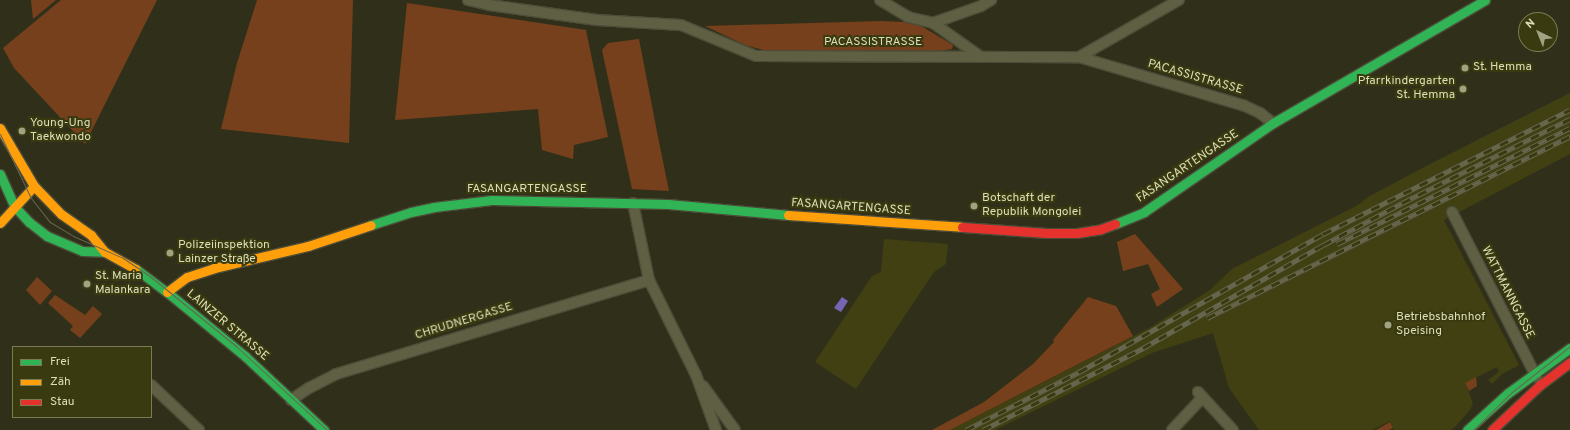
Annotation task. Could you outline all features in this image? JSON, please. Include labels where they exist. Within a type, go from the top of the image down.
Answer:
[{"type":"main road","name":"FASANGARTENGASSE","points":[[167,292],[187,277],[214,268],[308,246],[391,219],[434,207],[492,200],[634,203],[961,227],[1077,233],[1108,227],[1144,212],[1273,123],[1485,0]]},
{"type":"main road","name":"LAINZER STRASSE","points":[[0,128],[34,186],[61,214],[91,235],[105,252],[134,268],[167,292],[246,357],[324,430]]},
{"type":"main road","name":"LAINZER STRASSE","points":[[0,174],[15,207],[29,222],[60,243],[82,251],[105,252]]},
{"type":"main road","points":[[0,223],[34,186]]},
{"type":"main road","points":[[1467,430],[1508,393],[1570,348]]},
{"type":"main road","points":[[1492,430],[1540,385],[1570,362]]},
{"type":"street","name":"PACASSISTRASSE","points":[[468,0],[489,5],[597,20],[681,25],[756,56],[1079,57],[1245,106],[1260,113],[1273,123]]},
{"type":"street","points":[[880,0],[908,17],[933,23],[981,57]]},
{"type":"street","points":[[933,23],[981,6],[992,0]]},
{"type":"street","points":[[1079,57],[1179,0]]},
{"type":"street","points":[[634,203],[649,280],[696,375],[716,430]]},
{"type":"street","name":"WATTMANNGASSE","points":[[1452,212],[1540,385]]},
{"type":"street","name":"CHRUDNERGASSE","points":[[291,400],[309,388],[336,374],[649,280]]},
{"type":"street","points":[[696,375],[735,430]]},
{"type":"street","points":[[152,386],[199,430]]},
{"type":"street","points":[[1172,430],[1201,394],[1233,430]]},
{"type":"shaded area","points":[[31,0],[56,0],[33,19]]},
{"type":"shaded area","points":[[61,0],[157,0],[85,144],[14,68],[3,48]]},
{"type":"shaded area","points":[[257,0],[353,0],[349,143],[221,129],[237,63]]},
{"type":"shaded area","points":[[407,3],[586,30],[608,137],[574,145],[573,159],[542,150],[538,109],[395,120]]},
{"type":"shaded area","points":[[881,21],[904,22],[921,26],[953,45],[952,49],[939,51],[767,51],[745,45],[705,26]]},
{"type":"shaded area","points":[[639,39],[669,191],[632,189],[602,50],[608,43]]},
{"type":"shaded area","points":[[1570,93],[1570,154],[1444,220],[1519,365],[1502,374],[1492,384],[1488,380],[1499,372],[1497,367],[1465,383],[1473,403],[1470,410],[1454,428],[1450,430],[1394,430],[1390,421],[1372,430],[1259,430],[1229,388],[1213,333],[1152,353],[995,430],[950,430],[1151,327],[1210,290],[1232,269],[1358,205],[1368,197],[1432,163]]},
{"type":"shaded area","points":[[1135,234],[1183,289],[1157,307],[1151,294],[1160,289],[1148,264],[1123,271],[1117,242]]},
{"type":"shaded area","points":[[884,239],[948,244],[946,264],[934,272],[856,389],[815,362],[872,276],[881,272]]},
{"type":"shaded area","points":[[37,277],[52,291],[40,305],[26,290]]},
{"type":"shaded area","points":[[55,295],[85,315],[93,306],[102,314],[80,338],[70,330],[73,326],[48,303]]},
{"type":"shaded area","points":[[842,297],[848,301],[841,312],[834,308]]},
{"type":"shaded area","points":[[1088,297],[1116,306],[1133,336],[950,430],[932,430],[984,402],[1033,364],[1054,342],[1053,340]]},
{"type":"shaded area","points":[[1476,377],[1477,386],[1469,391],[1465,383]]},
{"type":"shaded area","points":[[1390,422],[1393,428],[1389,430],[1376,430]]},
{"type":"tram line","points":[[0,134],[31,198],[50,222],[73,236],[123,258],[151,277],[237,347],[327,430]]},
{"type":"tram line","points":[[1473,430],[1512,392],[1570,346]]},
{"type":"railway","points":[[966,430],[1079,372],[1323,234],[1570,110]]},
{"type":"railway","points":[[983,430],[1143,348],[1323,245],[1402,203],[1570,119]]},
{"type":"railway","points":[[1337,244],[1570,128]]},
{"type":"railway","points":[[1207,318],[1570,136]]},
{"type":"traffic: fast","points":[[1115,224],[1144,212],[1273,123],[1485,0]]},
{"type":"traffic: fast","points":[[0,174],[15,207],[29,222],[47,236],[82,251],[105,252]]},
{"type":"traffic: fast","points":[[371,225],[411,212],[434,207],[492,200],[668,204],[788,215]]},
{"type":"traffic: fast","points":[[136,269],[167,292],[246,357],[324,430]]},
{"type":"traffic: fast","points":[[1467,430],[1508,393],[1570,348]]},
{"type":"traffic: slow","points":[[0,128],[34,186],[61,214],[91,235],[105,252],[136,269]]},
{"type":"traffic: slow","points":[[0,223],[34,186]]},
{"type":"traffic: slow","points":[[788,215],[962,227]]},
{"type":"traffic: slow","points":[[167,292],[187,277],[214,268],[308,246],[371,225]]},
{"type":"traffic: jam","points":[[962,227],[1047,233],[1077,233],[1101,229],[1115,224]]},
{"type":"traffic: jam","points":[[1492,430],[1540,385],[1570,362]]},
{"type":"place","name":"St. Hemma","points":[[1465,68]]},
{"type":"place","name":"Pfarrkindergarten St. Hemma","points":[[1463,89]]},
{"type":"place","name":"Young-Ung Taekwondo","points":[[22,131]]},
{"type":"place","name":"Botschaft der Republik Mongolei","points":[[974,206]]},
{"type":"place","name":"Polizeiinspektion Lainzer Straße","points":[[170,253]]},
{"type":"place","name":"St. Maria Malankara","points":[[87,284]]},
{"type":"place","name":"Betriebsbahnhof Speising","points":[[1388,325]]}]
